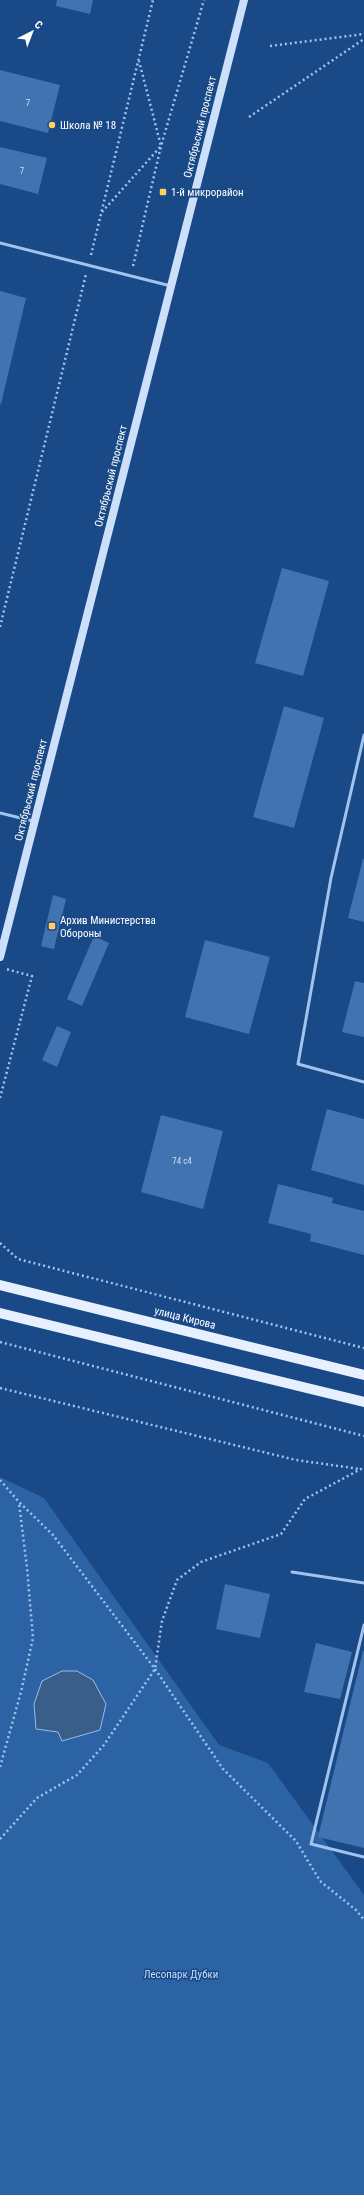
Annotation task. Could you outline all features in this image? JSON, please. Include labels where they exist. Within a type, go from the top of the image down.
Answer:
[{"type":"main road","name":"Октябрьский проспект","points":[[0,957],[244,0]]},
{"type":"main road","name":"улица Кирова","points":[[0,1285],[364,1375]]},
{"type":"main road","points":[[0,1313],[364,1402]]},
{"type":"lane","points":[[0,244],[171,286]]},
{"type":"lane","points":[[364,735],[331,878],[298,1064],[364,1082]]},
{"type":"lane","points":[[0,813],[35,821]]},
{"type":"lane","points":[[292,1572],[364,1583]]},
{"type":"lane","points":[[364,1625],[311,1844],[364,1857]]},
{"type":"path","points":[[0,627],[153,0]]},
{"type":"path","points":[[131,275],[161,146],[204,0]]},
{"type":"path","points":[[270,46],[364,34]]},
{"type":"path","points":[[249,117],[364,40]]},
{"type":"path","points":[[139,60],[161,146]]},
{"type":"path","points":[[101,212],[161,146]]},
{"type":"path","points":[[0,968],[32,976],[0,1098]]},
{"type":"path","points":[[0,1243],[18,1259],[364,1348]]},
{"type":"path","points":[[0,1342],[364,1436]]},
{"type":"path","points":[[0,1388],[296,1460],[363,1470]]},
{"type":"path","points":[[0,1839],[37,1798],[77,1776],[104,1745],[155,1669],[162,1622],[177,1580],[200,1562],[281,1534],[305,1499],[363,1470]]},
{"type":"path","points":[[0,1480],[19,1502],[53,1535],[155,1669],[224,1769],[296,1841],[320,1881],[356,1910],[364,1920]]},
{"type":"path","points":[[0,1768],[21,1692],[33,1638],[19,1502]]},
{"type":"green space","name":"Лесопарк Дубки","points":[[0,1477],[44,1498],[219,1745],[268,1763],[364,1895],[364,2195],[0,2195]]},
{"type":"shaded area","points":[[62,1671],[77,1671],[93,1680],[106,1704],[100,1730],[62,1741],[58,1732],[36,1729],[34,1704],[42,1681]]},
{"type":"building","points":[[57,0],[93,0],[90,14],[56,6]]},
{"type":"building","points":[[0,70],[60,85],[48,133],[0,121]]},
{"type":"building","points":[[0,147],[47,158],[38,194],[0,184]]},
{"type":"building","points":[[0,291],[26,298],[1,404],[0,404]]},
{"type":"building","points":[[282,568],[329,581],[303,676],[255,663]]},
{"type":"building","points":[[284,706],[324,718],[294,828],[253,817]]},
{"type":"building","points":[[364,859],[364,922],[348,918]]},
{"type":"building","points":[[53,895],[66,899],[54,949],[41,946]]},
{"type":"building","points":[[94,936],[109,943],[82,1006],[67,999]]},
{"type":"building","points":[[205,940],[270,957],[249,1034],[185,1017]]},
{"type":"building","points":[[355,981],[364,983],[364,1037],[342,1032]]},
{"type":"building","points":[[57,1026],[71,1032],[57,1067],[42,1060]]},
{"type":"building","points":[[327,1109],[364,1119],[364,1185],[311,1170]]},
{"type":"building","points":[[161,1115],[223,1131],[203,1209],[141,1192]]},
{"type":"building","points":[[278,1184],[333,1198],[332,1203],[364,1211],[364,1255],[310,1241],[311,1234],[268,1223]]},
{"type":"building","points":[[225,1584],[270,1594],[260,1638],[216,1629]]},
{"type":"building","points":[[316,1643],[352,1652],[340,1699],[304,1692]]},
{"type":"building","points":[[364,1651],[364,1848],[318,1837]]},
{"type":"place","name":"Школа № 18","points":[[52,125]]},
{"type":"place","name":"1-й микрорайон","points":[[163,192]]},
{"type":"place","name":"Архив Министерства Обороны","points":[[52,926]]}]
